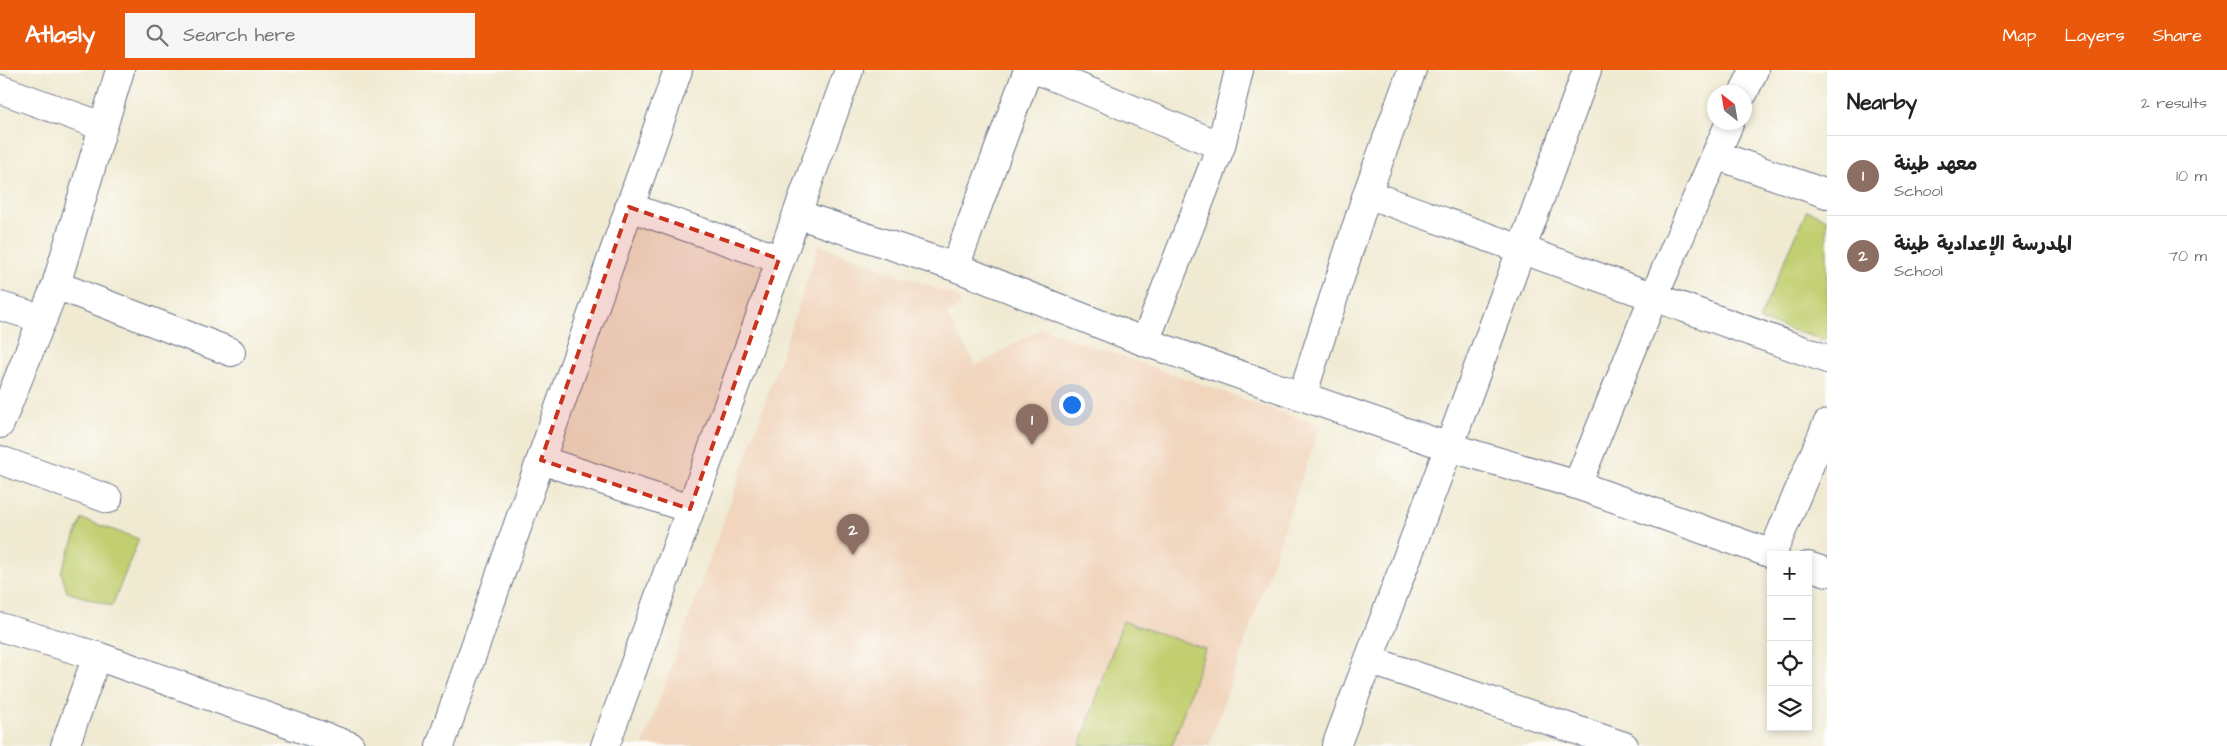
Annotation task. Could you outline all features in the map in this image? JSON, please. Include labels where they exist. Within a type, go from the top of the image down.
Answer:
[{"type":"street","points":[[0,424],[56,286],[120,70]]},
{"type":"street","points":[[440,746],[678,70]]},
{"type":"street","points":[[605,746],[849,70]]},
{"type":"street","points":[[955,267],[1028,70]]},
{"type":"street","points":[[1037,70],[1221,146]]},
{"type":"street","points":[[1145,342],[1221,146],[1239,70]]},
{"type":"street","points":[[1302,396],[1367,194],[1412,70]]},
{"type":"street","points":[[1336,746],[1449,447],[1587,70]]},
{"type":"street","points":[[1747,85],[1754,70]]},
{"type":"street","points":[[0,89],[102,126]]},
{"type":"street","points":[[1577,485],[1654,296],[1727,130]]},
{"type":"street","points":[[1716,155],[1827,194]]},
{"type":"street","points":[[1367,194],[1827,359]]},
{"type":"street","points":[[629,208],[780,259]]},
{"type":"street","points":[[797,214],[955,267],[1145,342],[1449,447],[1577,485],[1767,552]]},
{"type":"street","points":[[56,286],[231,352]]},
{"type":"street","points":[[0,306],[43,319]]},
{"type":"street","points":[[1775,551],[1827,424]]},
{"type":"street","points":[[0,460],[108,499]]},
{"type":"street","points":[[541,460],[690,509]]},
{"type":"street","points":[[1812,567],[1827,572]]},
{"type":"street","points":[[0,627],[97,656],[290,736],[350,746]]},
{"type":"street","points":[[65,746],[97,656]]},
{"type":"street","points":[[1369,660],[1624,746]]},
{"type":"highlighted area","points":[[629,207],[779,259],[690,509],[541,460]]},
{"type":"shaded area","points":[[819,245],[957,296],[961,305],[946,314],[976,366],[1042,328],[1320,426],[1209,746],[643,746],[744,464]]},
{"type":"green space","points":[[1807,210],[1827,219],[1827,341],[1759,320]]},
{"type":"green space","points":[[82,519],[139,539],[112,606],[67,592],[61,572]]},
{"type":"green space","points":[[1123,621],[1205,649],[1172,746],[1080,746]]},
{"type":"place","name":"معهد طينة","points":[[1032,445]]},
{"type":"place","name":"المدرسة الإعدادية طينة","points":[[853,555]]}]
